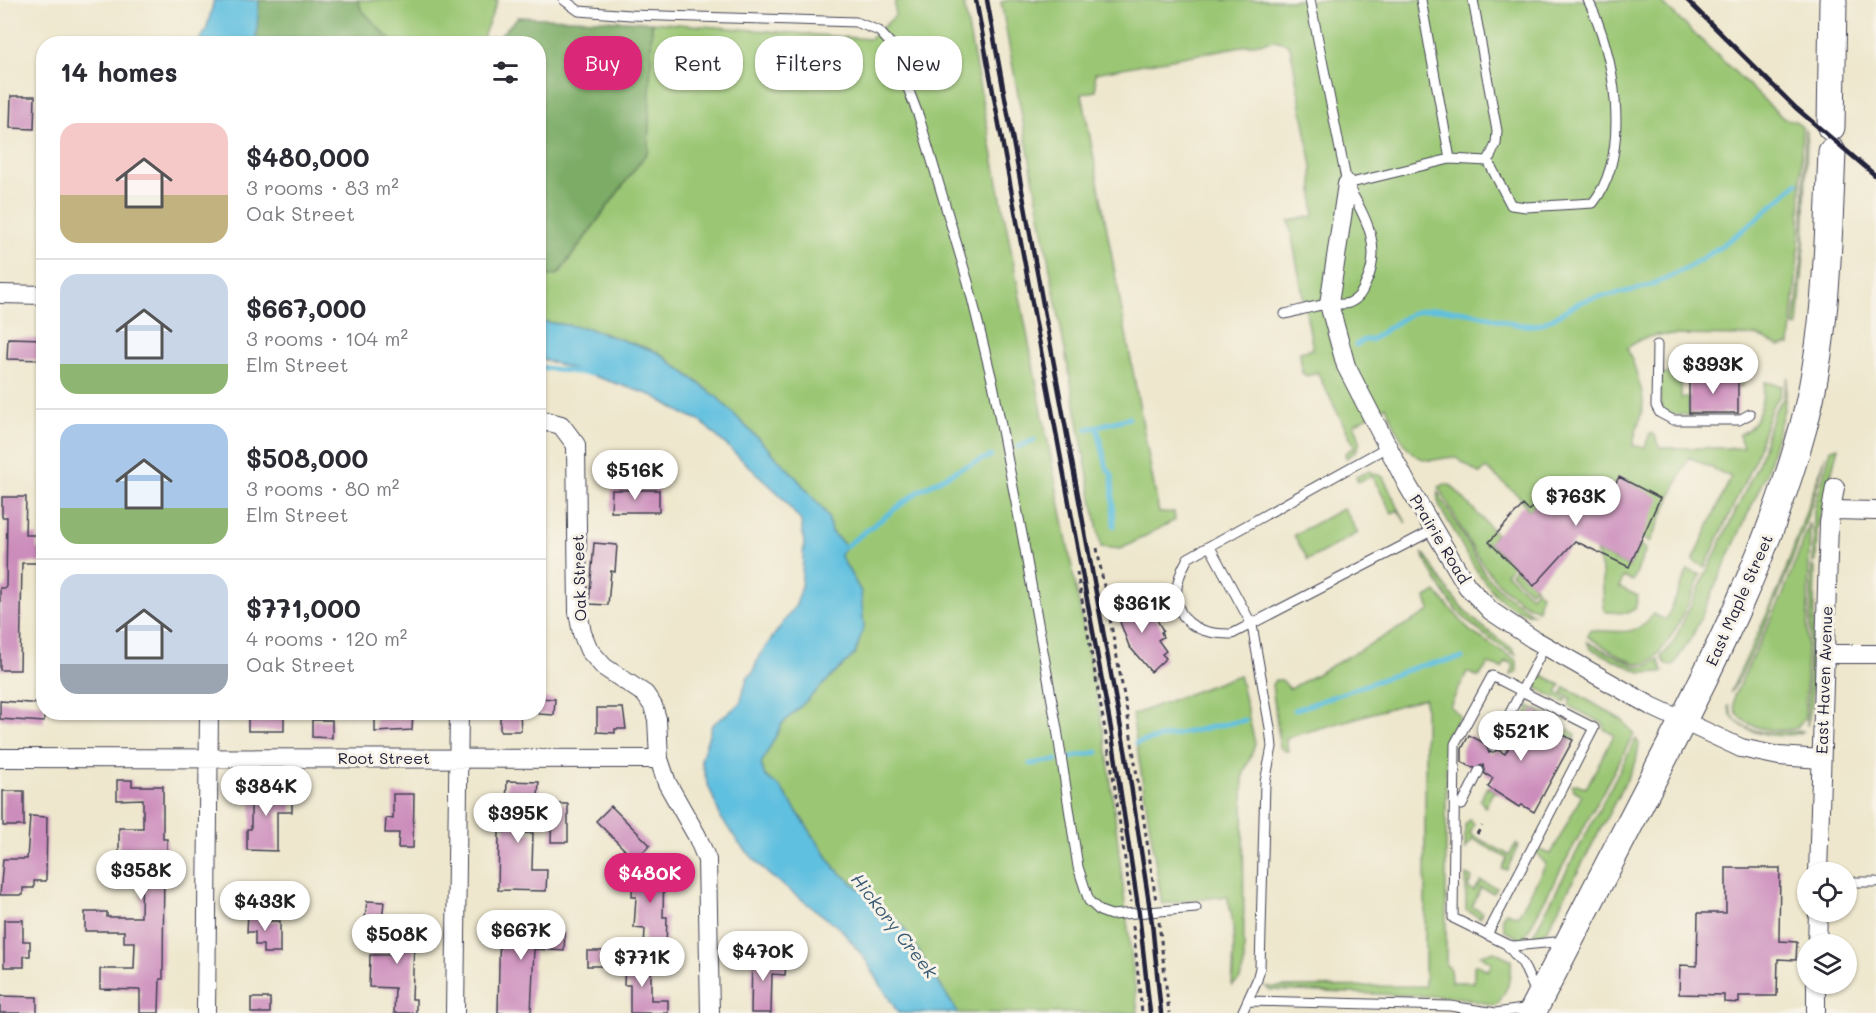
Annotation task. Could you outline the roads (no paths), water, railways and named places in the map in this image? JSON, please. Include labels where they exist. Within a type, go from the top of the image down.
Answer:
[{"type":"main road","name":"East Maple Street","points":[[1535,1007],[1740,606],[1776,515],[1803,427],[1825,294],[1832,139],[1833,0]]},
{"type":"street","name":"Prairie Road","points":[[1347,184],[1329,304],[1346,366],[1433,530],[1476,597],[1491,611],[1545,646],[1612,685],[1683,721],[1742,748],[1779,756],[1821,759]]},
{"type":"street","points":[[0,294],[36,295]]},
{"type":"street","name":"Oak Street","points":[[546,421],[561,425],[576,445],[578,612],[582,633],[589,650],[604,667],[645,694],[653,706],[657,719],[659,759],[667,783],[697,836],[707,860],[710,1013]]},
{"type":"street","name":"East Haven Avenue","points":[[1818,862],[1829,523],[1835,488]]},
{"type":"street","points":[[1833,510],[1876,511]]},
{"type":"street","points":[[1825,654],[1876,654]]},
{"type":"street","points":[[207,1013],[208,720]]},
{"type":"street","points":[[455,1013],[459,720]]},
{"type":"street","name":"Root Street","points":[[0,758],[659,759]]},
{"type":"street","points":[[1816,994],[1816,1013]]},
{"type":"lane","points":[[564,0],[579,11],[630,15],[856,22],[879,31],[891,44],[918,117],[968,282],[993,384],[1053,706],[1069,816],[1083,886],[1089,901],[1100,911],[1111,915],[1196,908]]},
{"type":"lane","points":[[1285,314],[1329,304],[1346,304],[1358,298],[1374,261],[1373,240],[1366,218],[1347,184],[1310,0]]},
{"type":"lane","points":[[1421,0],[1450,159]]},
{"type":"lane","points":[[1473,0],[1497,131],[1496,144],[1488,161]]},
{"type":"lane","points":[[1488,161],[1511,205],[1526,207],[1593,203],[1605,187],[1614,154],[1615,94],[1599,22],[1588,0]]},
{"type":"lane","points":[[1347,184],[1450,159],[1488,161]]},
{"type":"lane","points":[[1657,345],[1656,406],[1664,416],[1673,420],[1735,421],[1750,414]]},
{"type":"lane","points":[[1387,447],[1188,558],[1178,577],[1175,593],[1179,609],[1190,623],[1201,630],[1232,634],[1433,530]]},
{"type":"lane","points":[[1210,547],[1252,625],[1272,747],[1264,782],[1260,969],[1242,1013]]},
{"type":"lane","points":[[1492,747],[1545,646]]},
{"type":"lane","points":[[1487,934],[1594,728],[1492,675],[1455,744],[1453,918],[1506,944],[1522,947],[1570,940]]},
{"type":"lane","points":[[1462,805],[1479,771]]},
{"type":"lane","points":[[1857,882],[1876,882]]},
{"type":"lane","points":[[1248,1001],[1303,1002],[1391,1009],[1437,1006],[1496,1013],[1535,1007],[1523,964],[1506,944]]},
{"type":"lane","points":[[1302,1013],[1303,1002]]},
{"type":"water","points":[[214,0],[259,0],[256,36],[202,36],[206,31]]},
{"type":"water","points":[[546,322],[587,328],[657,352],[717,397],[793,474],[828,517],[831,532],[846,546],[840,555],[861,592],[864,627],[855,654],[782,724],[761,764],[765,776],[781,788],[835,868],[901,924],[958,1013],[898,1013],[865,959],[842,930],[768,874],[739,843],[721,818],[701,760],[712,725],[740,704],[747,678],[753,672],[759,656],[796,605],[801,588],[804,543],[801,521],[779,494],[699,420],[682,413],[654,396],[546,360]]},
{"type":"waterway","points":[[1356,345],[1364,340],[1371,340],[1402,319],[1421,311],[1459,311],[1515,324],[1534,325],[1586,300],[1648,286],[1689,267],[1727,242],[1797,183]]},
{"type":"waterway","name":"Hickory Creek","points":[[546,368],[590,374]]},
{"type":"waterway","points":[[1087,429],[1129,418]]},
{"type":"waterway","points":[[1097,427],[1107,468],[1112,475],[1114,526]]},
{"type":"waterway","points":[[1018,447],[1034,440]]},
{"type":"waterway","points":[[846,546],[919,491],[961,468],[991,456]]},
{"type":"waterway","points":[[1295,710],[1419,666],[1462,658]]},
{"type":"waterway","points":[[1136,743],[1245,720]]},
{"type":"waterway","points":[[1069,758],[1098,752]]},
{"type":"waterway","points":[[1030,764],[1057,760]]},
{"type":"railway","points":[[976,0],[1111,729],[1139,913],[1150,1013]]},
{"type":"railway","points":[[987,0],[1129,772],[1152,923],[1161,1013]]},
{"type":"railway","points":[[1687,0],[1796,108],[1876,176]]}]
